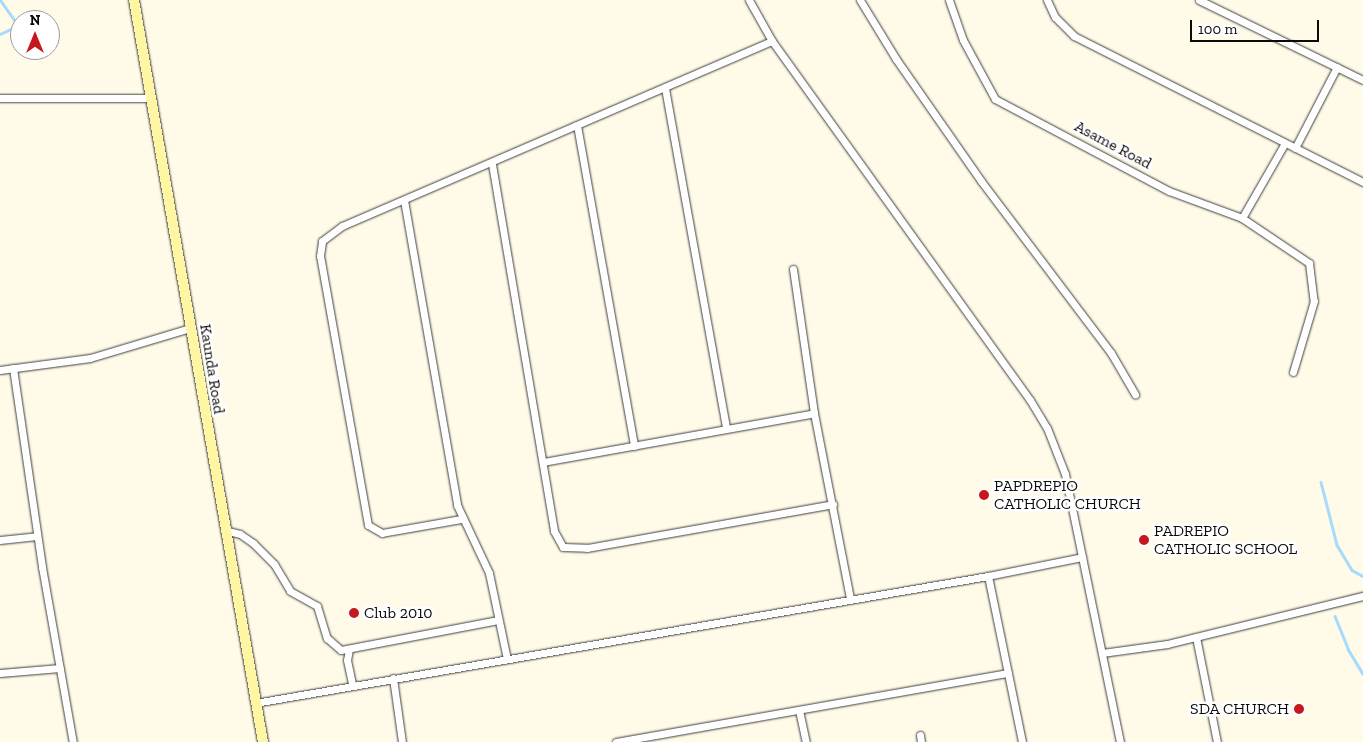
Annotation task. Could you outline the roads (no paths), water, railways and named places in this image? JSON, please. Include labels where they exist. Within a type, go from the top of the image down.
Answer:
[{"type":"main road","name":"Kaunda Road","points":[[134,0],[224,530],[263,742]]},
{"type":"street","points":[[749,0],[772,41],[1030,400],[1061,459],[1120,742]]},
{"type":"street","points":[[860,0],[896,59],[981,181],[1111,353],[1135,394]]},
{"type":"street","name":"Asame Road","points":[[949,0],[963,40],[995,98],[1169,191],[1214,210],[1242,218],[1309,263],[1314,301],[1293,372]]},
{"type":"street","points":[[1047,0],[1056,17],[1074,36],[1363,182]]},
{"type":"street","points":[[1199,0],[1363,80]]},
{"type":"street","points":[[461,519],[382,533],[374,530],[365,517],[320,246],[329,234],[342,226],[492,164],[577,125],[772,41]]},
{"type":"street","points":[[1295,148],[1337,67]]},
{"type":"street","points":[[665,88],[726,427]]},
{"type":"street","points":[[0,98],[150,98]]},
{"type":"street","points":[[577,125],[634,446]]},
{"type":"street","points":[[1242,218],[1285,143]]},
{"type":"street","points":[[492,164],[557,540],[563,547],[574,550],[833,504]]},
{"type":"street","points":[[404,200],[461,519],[489,573],[507,659]]},
{"type":"street","points":[[793,269],[814,413],[850,598]]},
{"type":"street","points":[[0,370],[90,358],[190,328]]},
{"type":"street","points":[[13,368],[37,536],[73,742]]},
{"type":"street","points":[[543,462],[726,427],[814,413]]},
{"type":"street","points":[[224,530],[240,534],[253,543],[274,564],[290,591],[317,606],[327,638],[341,650],[498,620]]},
{"type":"street","points":[[0,540],[37,536]]},
{"type":"street","points":[[255,704],[352,684],[988,576],[1082,557]]},
{"type":"street","points":[[988,576],[1022,742]]},
{"type":"street","points":[[1102,653],[1196,637],[1363,596]]},
{"type":"street","points":[[1196,637],[1218,742]]},
{"type":"street","points":[[350,649],[347,660],[352,684]]},
{"type":"street","points":[[0,673],[60,668]]},
{"type":"street","points":[[616,742],[1008,673]]},
{"type":"street","points":[[393,678],[402,742]]},
{"type":"street","points":[[799,710],[806,742]]},
{"type":"waterway","points":[[0,0],[16,23],[13,28],[0,34]]},
{"type":"waterway","points":[[1321,482],[1337,545],[1352,570],[1363,576]]},
{"type":"waterway","points":[[1335,616],[1348,649],[1363,674]]},
{"type":"place","name":"PAPDREPIO CATHOLIC CHURCH","points":[[984,495]]},
{"type":"place","name":"PADREPIO CATHOLIC SCHOOL","points":[[1144,540]]},
{"type":"place","name":"Club 2010","points":[[354,613]]},
{"type":"place","name":"SDA CHURCH","points":[[1299,709]]}]
